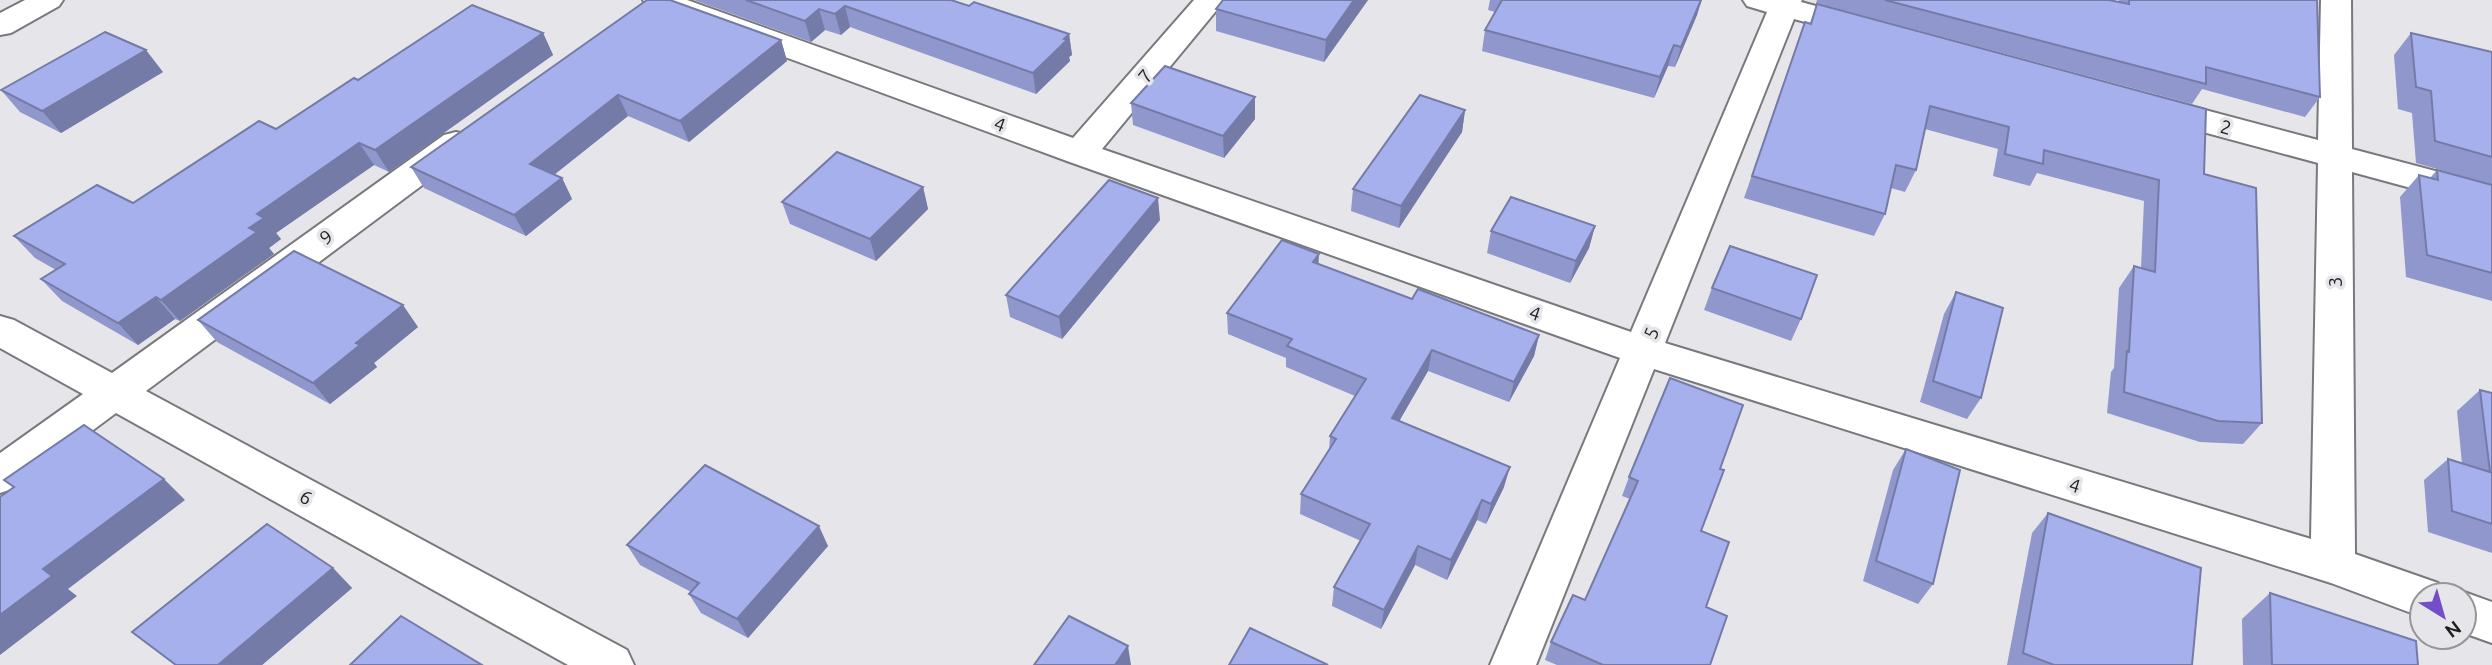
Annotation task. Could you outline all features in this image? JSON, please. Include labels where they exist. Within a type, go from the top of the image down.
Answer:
[{"type":"street","points":[[0,26],[48,0]]},
{"type":"street","name":"7","points":[[1079,153],[1210,0]]},
{"type":"street","name":"3","points":[[2333,565],[2336,0]]},
{"type":"street","points":[[1776,2],[1892,36]]},
{"type":"street","name":"5","points":[[1513,665],[1643,351],[1776,2]]},
{"type":"street","name":"4","points":[[648,5],[1643,351],[2333,565],[2408,592]]},
{"type":"street","name":"2","points":[[2134,102],[2492,198]]},
{"type":"street","name":"9","points":[[0,476],[485,122]]},
{"type":"street","name":"6","points":[[0,330],[611,665]]},
{"type":"building","points":[[647,0],[670,0],[781,40],[680,121],[618,95],[530,164],[562,178],[514,215],[411,167]]},
{"type":"building","points":[[746,0],[951,0],[969,6],[974,2],[1069,34],[1064,39],[1067,40],[1033,73],[845,6],[835,14],[819,9],[805,21]]},
{"type":"building","points":[[1223,0],[1354,0],[1326,40],[1216,9]]},
{"type":"building","points":[[1502,0],[1701,0],[1681,47],[1674,45],[1660,77],[1485,30]]},
{"type":"building","points":[[1885,0],[2109,0],[2129,4],[2129,0],[2317,0],[2320,97],[2206,67],[2206,84]]},
{"type":"building","points":[[1817,4],[2206,109],[2204,174],[2256,188],[2262,423],[2218,421],[2124,392],[2134,266],[2155,272],[2159,180],[2044,150],[2043,164],[2005,154],[2009,127],[1930,106],[1916,170],[1896,165],[1885,214],[1752,176],[1805,22],[1811,24]]},
{"type":"building","points":[[472,5],[543,33],[375,150],[359,143],[257,214],[264,218],[249,228],[257,232],[161,300],[156,297],[118,323],[41,279],[65,264],[14,236],[97,185],[133,203],[259,121],[276,129],[354,78],[358,80]]},
{"type":"building","points":[[105,32],[146,50],[42,111],[1,90]]},
{"type":"building","points":[[2411,33],[2492,52],[2492,157],[2435,141],[2431,91],[2416,87]]},
{"type":"building","points":[[1165,66],[1255,97],[1223,136],[1131,103]]},
{"type":"building","points":[[1420,95],[1465,110],[1401,206],[1353,189]]},
{"type":"building","points":[[837,152],[923,187],[870,239],[782,202]]},
{"type":"building","points":[[2437,170],[2492,185],[2492,273],[2427,255],[2419,175],[2438,180]]},
{"type":"building","points":[[1109,180],[1158,198],[1059,317],[1006,295]]},
{"type":"building","points":[[1511,197],[1595,226],[1576,261],[1491,231]]},
{"type":"building","points":[[1282,240],[1319,254],[1313,262],[1412,299],[1418,289],[1539,335],[1514,382],[1432,350],[1392,418],[1510,467],[1491,504],[1482,500],[1451,560],[1418,546],[1384,610],[1334,587],[1370,524],[1301,494],[1336,439],[1330,436],[1366,379],[1287,346],[1292,339],[1227,313]]},
{"type":"building","points":[[1730,246],[1817,275],[1801,319],[1712,288]]},
{"type":"building","points":[[294,251],[403,305],[313,383],[198,320]]},
{"type":"building","points":[[1956,292],[2003,308],[1981,398],[1933,381]]},
{"type":"building","points":[[1670,378],[1743,405],[1720,469],[1724,470],[1701,531],[1729,542],[1706,607],[1727,616],[1710,665],[1603,665],[1551,642],[1573,595],[1585,600],[1638,481],[1629,477]]},
{"type":"building","points":[[2480,390],[2492,393],[2492,524],[2452,511],[2448,459],[2490,472]]},
{"type":"building","points":[[84,425],[164,479],[43,569],[52,576],[0,615],[0,497],[14,487],[4,480]]},
{"type":"building","points":[[1906,449],[1960,470],[1933,584],[1876,561]]},
{"type":"building","points":[[705,465],[819,526],[737,619],[689,594],[699,583],[627,545]]},
{"type":"building","points":[[2048,513],[2201,568],[2192,665],[2054,665],[2023,653]]},
{"type":"building","points":[[267,524],[333,568],[218,665],[176,665],[132,632]]},
{"type":"building","points":[[2270,593],[2408,638],[2408,651],[2417,651],[2418,665],[2272,665]]},
{"type":"building","points":[[401,616],[482,665],[350,665]]},
{"type":"building","points":[[1069,616],[1128,646],[1115,665],[1034,665]]},
{"type":"building","points":[[1250,628],[1328,665],[1229,665]]}]
